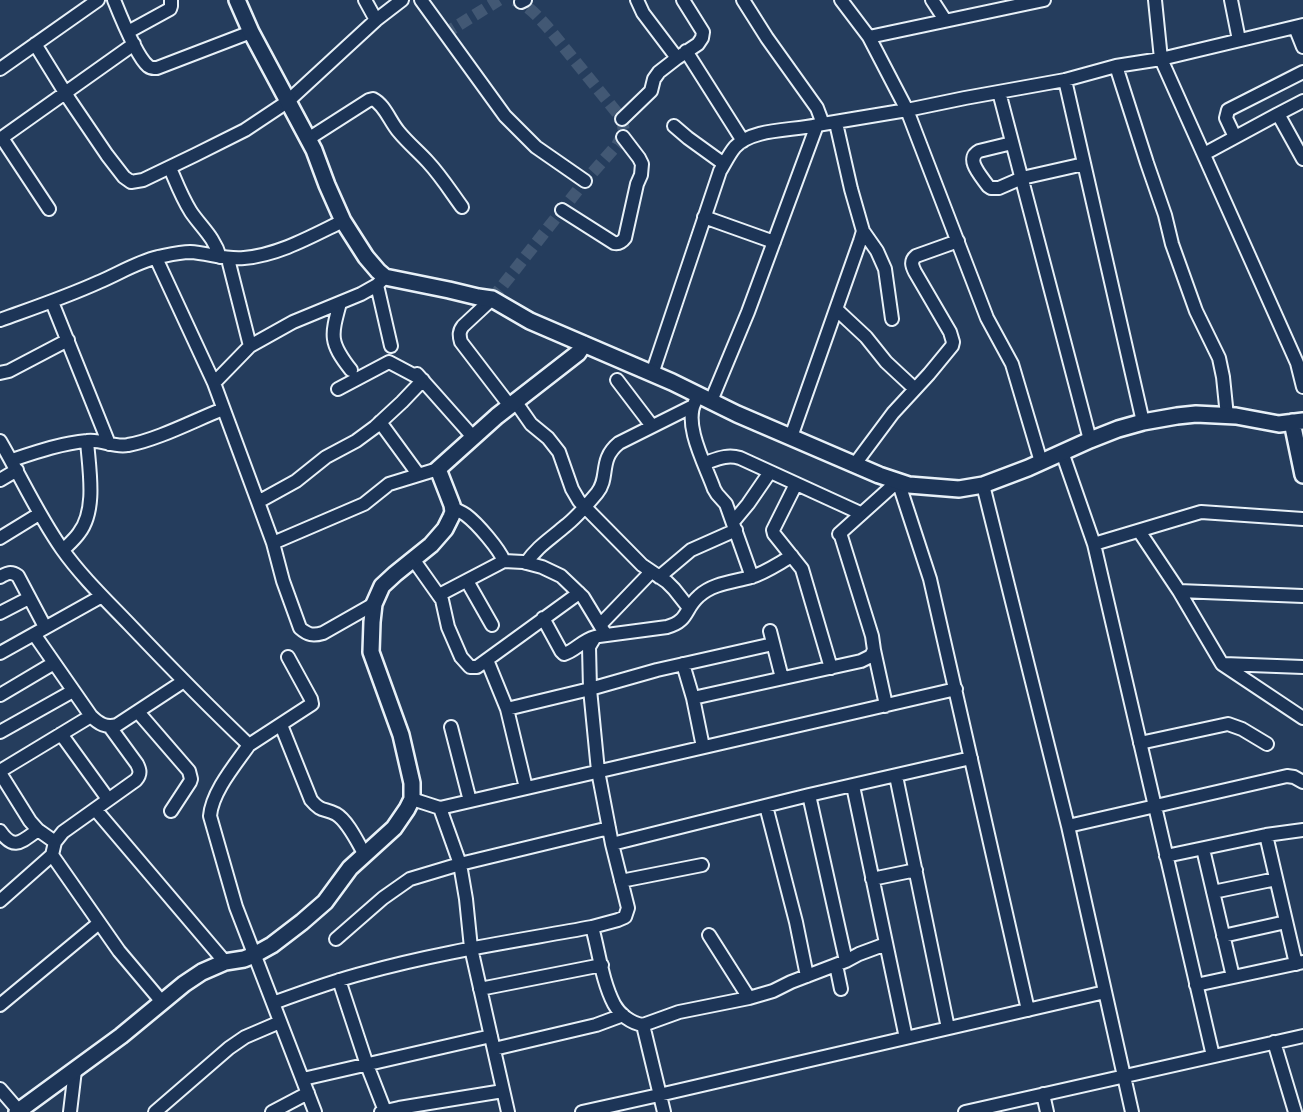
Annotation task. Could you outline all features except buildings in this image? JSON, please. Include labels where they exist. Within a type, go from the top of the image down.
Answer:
[{"type":"street","points":[[0,69],[98,0]]},
{"type":"street","points":[[114,0],[134,44],[152,69],[250,32]]},
{"type":"street","points":[[128,32],[170,9],[171,0]]},
{"type":"street","points":[[237,0],[250,32],[314,150],[343,221],[366,258],[378,271],[391,346]]},
{"type":"street","points":[[364,0],[376,20]]},
{"type":"street","points":[[35,44],[107,155],[124,177],[131,182],[144,180],[245,130],[288,102],[376,20],[402,0]]},
{"type":"street","points":[[420,0],[505,116],[536,147],[585,181]]},
{"type":"street","points":[[637,0],[643,13],[681,55],[743,141]]},
{"type":"street","points":[[622,119],[651,91],[654,79],[659,72],[698,44],[702,38],[703,32],[683,0]]},
{"type":"street","points":[[743,0],[817,108],[825,124],[851,189],[862,231],[877,251],[885,269],[892,319]]},
{"type":"street","points":[[841,0],[869,37],[907,110],[987,318],[1012,364],[1041,462]]},
{"type":"street","points":[[932,0],[945,20]]},
{"type":"street","points":[[869,37],[1018,2],[1044,0]]},
{"type":"street","points":[[1155,0],[1161,59],[1297,363],[1303,387]]},
{"type":"street","points":[[1231,0],[1239,40]]},
{"type":"street","points":[[652,374],[720,171],[737,145],[750,137],[1065,80],[1116,66],[1161,59],[1299,26],[1303,47]]},
{"type":"street","points":[[50,209],[1,139],[134,44]]},
{"type":"street","points":[[1116,66],[1165,215],[1172,244],[1196,311],[1219,358],[1227,416]]},
{"type":"street","points":[[1235,137],[1226,118],[1228,110],[1303,72]]},
{"type":"street","points":[[1065,80],[1143,422]]},
{"type":"street","points":[[999,92],[1090,440]]},
{"type":"street","points":[[308,139],[373,99],[380,103],[404,139],[438,174],[462,207]]},
{"type":"street","points":[[1204,154],[1303,101]]},
{"type":"street","points":[[1278,114],[1303,159]]},
{"type":"street","points":[[752,577],[726,504],[714,489],[691,422],[748,312],[774,242],[825,124]]},
{"type":"street","points":[[674,126],[724,164]]},
{"type":"street","points":[[562,210],[614,243],[622,242],[625,238],[642,164],[623,137]]},
{"type":"street","points":[[1012,143],[975,153],[973,156],[973,164],[991,188],[999,189],[1022,178],[1084,164]]},
{"type":"street","points":[[170,168],[190,210],[213,239],[224,258],[250,346]]},
{"type":"street","points":[[704,218],[774,242]]},
{"type":"street","points":[[0,320],[52,302],[132,266],[156,258],[187,252],[224,258],[246,258],[292,245],[343,221]]},
{"type":"street","points":[[791,437],[862,231]]},
{"type":"street","points":[[855,464],[893,413],[952,346],[950,332],[915,272],[912,261],[916,256],[957,241]]},
{"type":"street","points":[[156,258],[214,383],[273,543],[283,581],[300,628],[306,634],[314,636],[374,604]]},
{"type":"street","points":[[214,383],[250,346],[293,322],[361,294],[381,281],[492,298],[530,321],[652,374],[701,401],[909,484],[958,489],[983,485],[1118,429],[1143,422],[1196,414],[1279,424],[1298,422],[1303,475]]},
{"type":"street","points":[[492,298],[460,330],[461,342],[512,403],[559,452],[572,489],[584,506],[626,550],[655,575],[667,582],[689,608]]},
{"type":"street","points":[[52,302],[109,444]]},
{"type":"street","points":[[340,303],[333,338],[340,356],[351,370]]},
{"type":"street","points":[[836,309],[866,337],[886,362],[915,388]]},
{"type":"street","points":[[0,373],[9,371],[68,340]]},
{"type":"street","points":[[273,543],[364,504],[389,484],[438,469],[512,403],[578,353],[584,344]]},
{"type":"street","points":[[338,389],[389,362],[423,380]]},
{"type":"street","points":[[405,363],[473,437]]},
{"type":"street","points":[[258,502],[296,481],[326,457],[356,441],[402,402],[423,380]]},
{"type":"street","points":[[617,380],[652,426]]},
{"type":"street","points":[[526,563],[537,548],[571,521],[601,487],[606,459],[613,447],[701,401]]},
{"type":"street","points":[[0,480],[14,465],[48,448],[87,441],[100,441],[119,446],[129,445],[223,409]]},
{"type":"street","points":[[380,422],[418,474]]},
{"type":"street","points":[[0,441],[39,514],[82,575],[249,745]]},
{"type":"street","points":[[63,550],[80,532],[88,517],[90,501],[87,441]]},
{"type":"street","points":[[1062,452],[1094,544],[1213,1056]]},
{"type":"street","points":[[705,463],[734,456],[858,512]]},
{"type":"street","points":[[0,1089],[18,1111],[121,1036],[202,972],[225,962],[244,959],[272,945],[317,908],[337,887],[350,868],[394,828],[412,799],[412,783],[401,735],[371,652],[374,604],[382,586],[431,544],[445,529],[451,517],[453,508],[438,469]]},
{"type":"street","points":[[273,1003],[367,972],[471,948],[592,927],[625,916],[628,908],[612,844],[598,771],[590,689],[590,647],[600,632],[655,575],[691,550],[734,526],[770,472]]},
{"type":"street","points":[[886,705],[872,636],[840,535],[898,481]]},
{"type":"street","points":[[898,481],[930,579],[1028,1010]]},
{"type":"street","points":[[796,484],[773,530],[805,577],[831,668]]},
{"type":"street","points":[[983,485],[1068,826],[1132,1112]]},
{"type":"street","points":[[453,508],[465,514],[472,521],[499,551],[504,561]]},
{"type":"street","points":[[1094,544],[1202,512],[1303,519]]},
{"type":"street","points":[[0,538],[39,514]]},
{"type":"street","points":[[1139,531],[1179,591],[1222,664],[1303,718]]},
{"type":"street","points":[[543,618],[564,654],[600,632],[676,625],[700,595],[712,588],[752,577],[792,556]]},
{"type":"street","points":[[413,559],[439,595],[444,606],[448,627],[464,661],[473,668],[579,593]]},
{"type":"street","points":[[439,595],[504,561],[526,563],[542,567],[561,576],[588,604],[600,632]]},
{"type":"street","points":[[0,577],[8,572],[13,572],[18,576],[54,663],[91,716],[103,725],[110,727],[117,725],[184,681]]},
{"type":"street","points":[[467,581],[492,625]]},
{"type":"street","points":[[1179,591],[1303,596]]},
{"type":"street","points":[[0,653],[102,596]]},
{"type":"street","points":[[0,613],[29,598]]},
{"type":"street","points":[[770,631],[782,678]]},
{"type":"street","points":[[507,709],[657,670],[773,644]]},
{"type":"street","points":[[693,698],[831,668],[869,658],[874,651]]},
{"type":"street","points":[[288,657],[313,702],[309,707],[249,745],[211,805],[210,816],[236,907],[315,1112]]},
{"type":"street","points":[[487,660],[507,709],[526,788]]},
{"type":"street","points":[[0,694],[54,663]]},
{"type":"street","points":[[683,664],[703,747]]},
{"type":"street","points":[[1222,664],[1303,667]]},
{"type":"street","points":[[412,799],[440,808],[956,689]]},
{"type":"street","points":[[0,732],[74,691]]},
{"type":"street","points":[[138,712],[189,771],[190,782],[171,811]]},
{"type":"street","points":[[55,842],[30,821],[0,772],[91,716]]},
{"type":"street","points":[[1140,743],[1228,724],[1242,729],[1267,744]]},
{"type":"street","points":[[281,725],[311,800],[317,807],[337,814],[342,819],[365,855]]},
{"type":"street","points":[[0,901],[52,855],[55,842],[63,832],[140,776],[140,770],[110,727]]},
{"type":"street","points":[[451,727],[470,801]]},
{"type":"street","points":[[61,734],[108,800]]},
{"type":"street","points":[[612,844],[971,758]]},
{"type":"street","points":[[896,776],[948,1028]]},
{"type":"street","points":[[1068,826],[1287,776],[1303,782]]},
{"type":"street","points":[[853,786],[906,1038]]},
{"type":"street","points":[[809,795],[841,963],[841,989]]},
{"type":"street","points":[[766,806],[794,914],[807,976]]},
{"type":"street","points":[[440,808],[460,864],[471,948],[508,1112]]},
{"type":"street","points":[[95,809],[225,962]]},
{"type":"street","points":[[336,939],[383,898],[410,879],[460,864],[609,828]]},
{"type":"street","points":[[0,831],[9,842],[14,844],[38,830]]},
{"type":"street","points":[[1166,856],[1266,835],[1303,830]]},
{"type":"street","points":[[1196,985],[1299,963],[1286,922],[1266,835]]},
{"type":"street","points":[[1203,849],[1233,977]]},
{"type":"street","points":[[52,855],[119,951],[162,1002]]},
{"type":"street","points":[[621,881],[702,865]]},
{"type":"street","points":[[872,879],[916,870]]},
{"type":"street","points":[[1213,892],[1276,879]]},
{"type":"street","points":[[1223,936],[1286,922]]},
{"type":"street","points":[[0,1005],[99,923]]},
{"type":"street","points":[[592,927],[614,1005],[627,1020],[643,1025],[679,1012],[773,991],[886,944]]},
{"type":"street","points":[[709,935],[748,998]]},
{"type":"street","points":[[480,989],[602,965]]},
{"type":"street","points":[[339,980],[383,1111],[436,1107],[503,1091]]},
{"type":"street","points":[[582,1112],[1105,992]]},
{"type":"street","points":[[494,1049],[596,1025],[623,1015]]},
{"type":"street","points":[[155,1112],[228,1048],[245,1037],[280,1022]]},
{"type":"street","points":[[643,1025],[664,1112]]},
{"type":"street","points":[[303,1079],[491,1036]]},
{"type":"street","points":[[965,1112],[1303,1036]]},
{"type":"street","points":[[1274,1042],[1297,1108]]},
{"type":"street","points":[[70,1112],[75,1070]]},
{"type":"street","points":[[272,1112],[308,1093]]},
{"type":"street","points":[[1043,1094],[1047,1112]]},
{"type":"tunnel","points":[[444,34],[499,0]]},
{"type":"tunnel","points":[[492,299],[585,181],[617,145],[624,132],[622,119],[550,30],[529,9],[514,0]]}]
